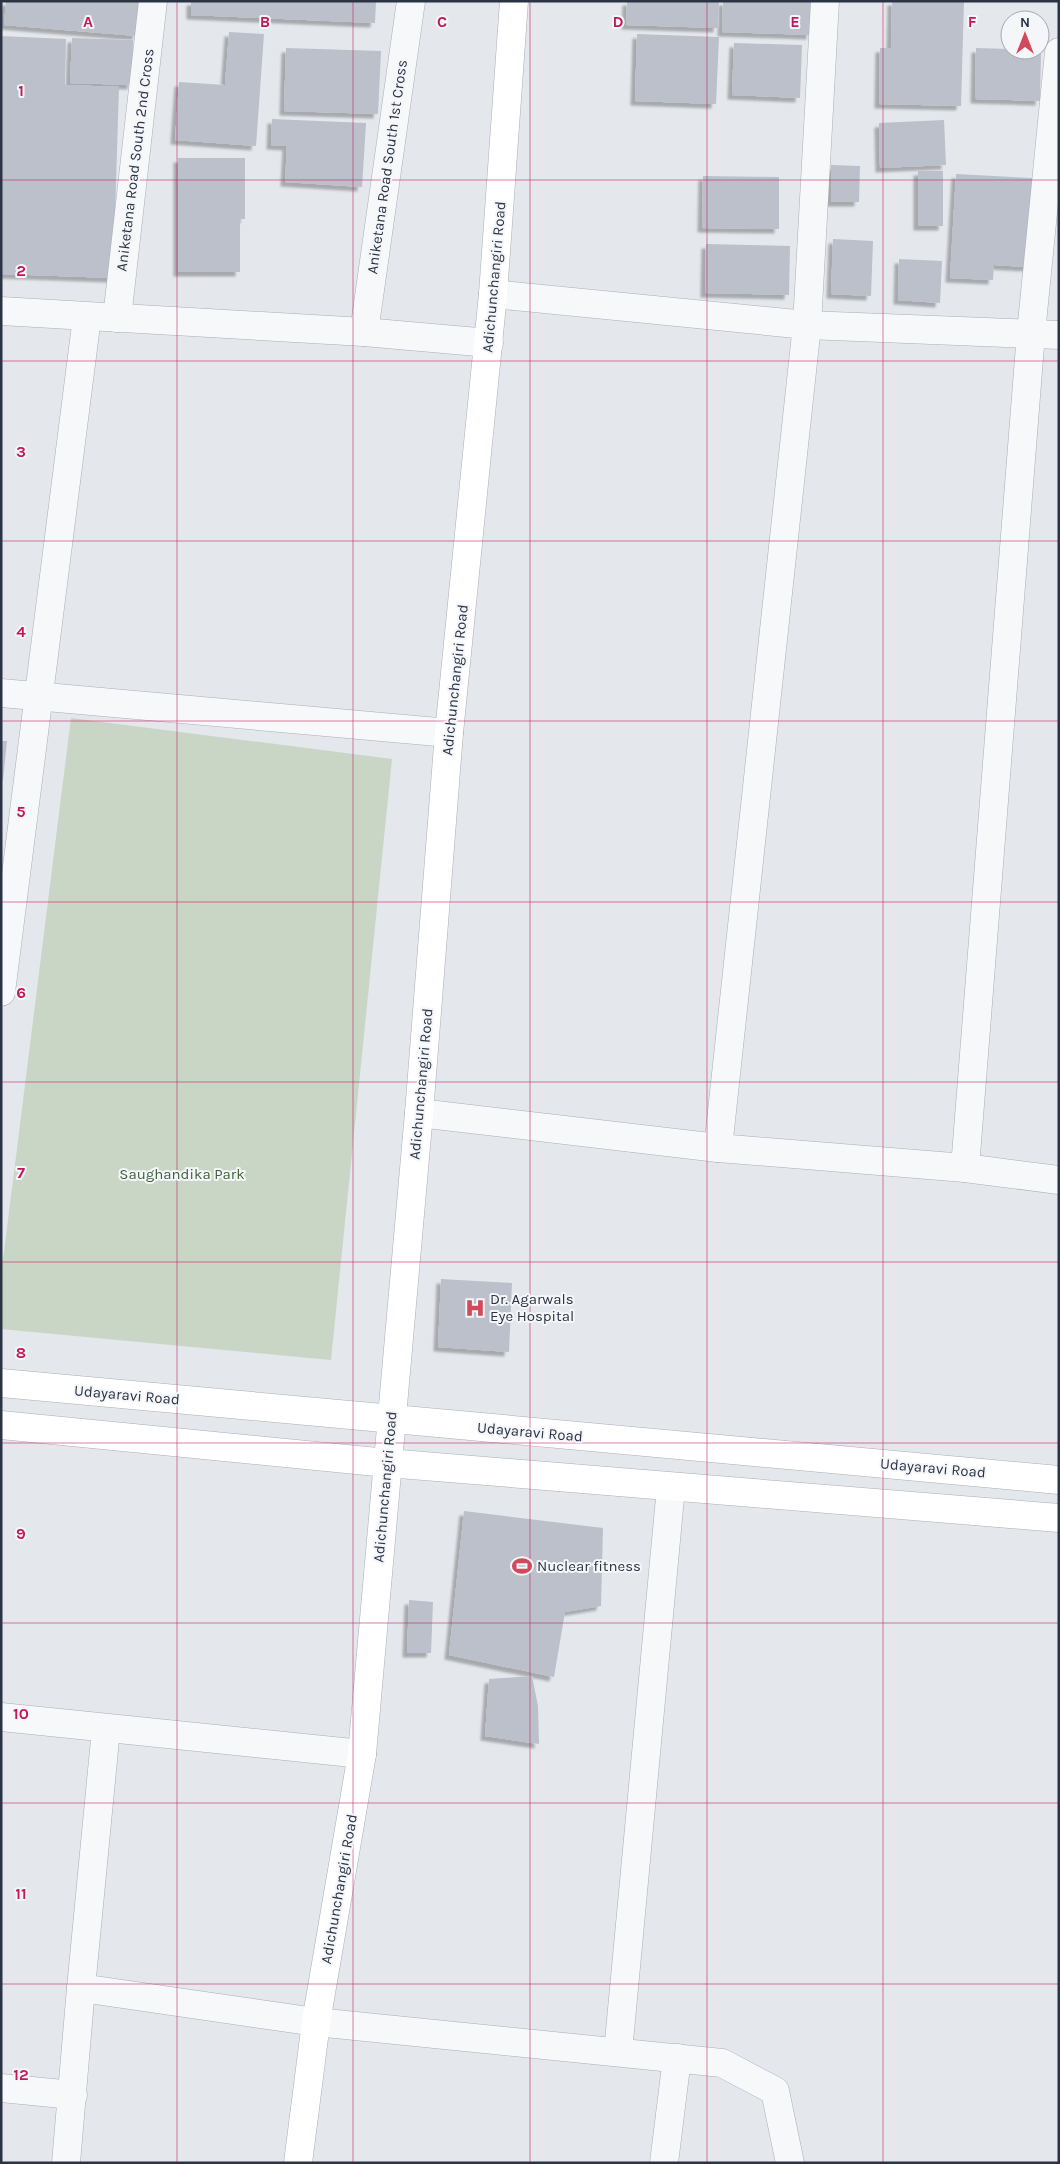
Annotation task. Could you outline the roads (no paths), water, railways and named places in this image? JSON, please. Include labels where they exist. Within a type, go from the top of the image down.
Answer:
[{"type":"street","name":"Aniketana Road South 2nd Cross","points":[[117,318],[153,1]]},
{"type":"street","name":"Aniketana Road South 1st Cross","points":[[364,332],[411,1]]},
{"type":"street","name":"Adichunchangiri Road","points":[[298,2163],[316,2022],[362,1754],[390,1419],[419,1113],[450,733],[493,294],[514,1]]},
{"type":"street","points":[[718,1148],[807,324],[825,1]]},
{"type":"street","points":[[964,1168],[1031,333],[1059,52]]},
{"type":"street","points":[[493,294],[807,324],[1059,335]]},
{"type":"street","points":[[1,311],[364,332],[488,343]]},
{"type":"street","points":[[1,992],[87,317]]},
{"type":"street","points":[[1,693],[450,733]]},
{"type":"street","points":[[419,1113],[718,1148],[964,1168],[1059,1180]]},
{"type":"street","name":"Udayaravi Road","points":[[1,1383],[1059,1480]]},
{"type":"street","points":[[1,1425],[387,1463],[1059,1518]]},
{"type":"street","points":[[618,2052],[672,1486]]},
{"type":"street","points":[[1,1717],[362,1754]]},
{"type":"street","points":[[66,2163],[74,2095],[81,1988],[106,1729]]},
{"type":"street","points":[[81,1988],[316,2022],[722,2063],[775,2091],[790,2163]]},
{"type":"street","points":[[664,2163],[677,2058]]},
{"type":"street","points":[[1,2088],[74,2095]]},
{"type":"place","name":"Dr. Agarwals Eye Hospital","points":[[475,1308]]},
{"type":"place","name":"Nuclear fitness","points":[[522,1566]]},
{"type":"park label","name":"Saughandika Park","points":[[182,1174]]}]
